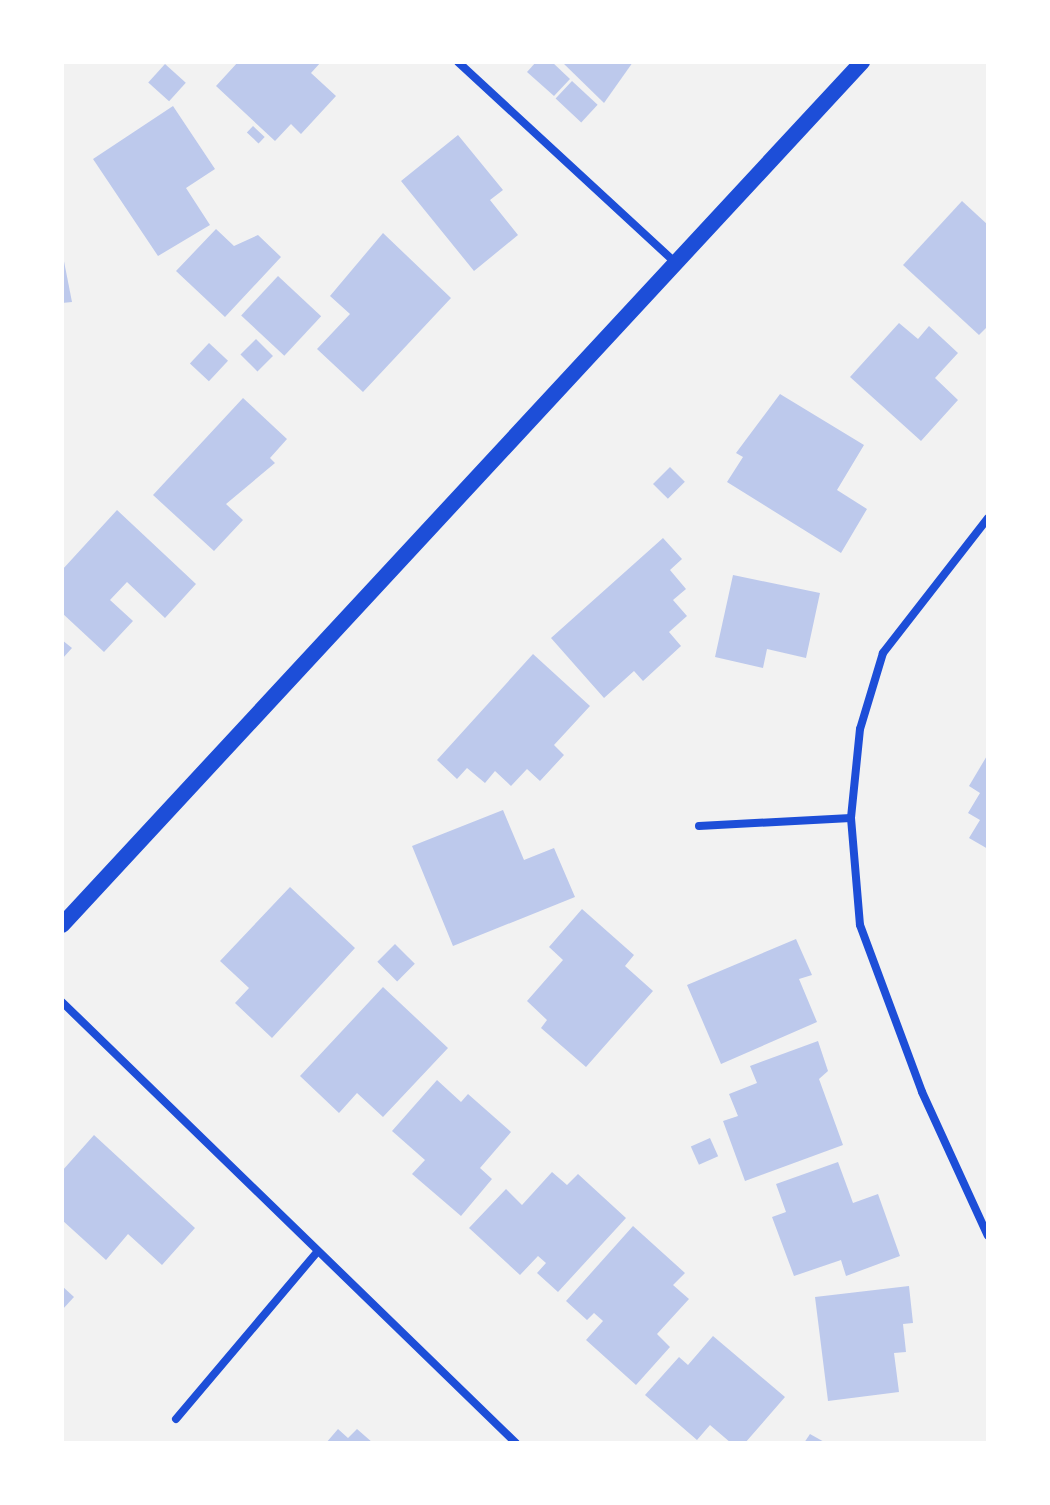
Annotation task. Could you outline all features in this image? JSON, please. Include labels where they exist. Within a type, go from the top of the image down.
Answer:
[{"type":"main road","points":[[62,925],[677,265],[853,65]]},
{"type":"street","points":[[458,62],[677,265]]},
{"type":"street","points":[[988,518],[883,653],[860,729],[851,818],[860,925],[922,1092],[988,1236]]},
{"type":"street","points":[[699,826],[851,818]]},
{"type":"street","points":[[62,1002],[516,1443]]},
{"type":"street","points":[[176,1419],[317,1252]]},
{"type":"building","points":[[238,62],[321,62],[311,73],[336,96],[301,134],[291,124],[275,141],[216,86]]},
{"type":"building","points":[[536,62],[552,62],[570,79],[554,96],[527,72]]},
{"type":"building","points":[[562,62],[633,62],[604,103]]},
{"type":"building","points":[[165,64],[186,83],[169,101],[148,83]]},
{"type":"building","points":[[572,81],[598,105],[581,122],[556,99]]},
{"type":"building","points":[[173,106],[215,169],[186,188],[210,225],[158,256],[93,159]]},
{"type":"building","points":[[253,126],[265,137],[259,143],[247,133]]},
{"type":"building","points":[[458,135],[503,190],[490,200],[518,235],[474,271],[401,181]]},
{"type":"building","points":[[962,201],[988,225],[988,326],[979,335],[903,265]]},
{"type":"building","points":[[216,229],[234,246],[258,235],[281,257],[225,317],[176,271]]},
{"type":"building","points":[[383,233],[451,298],[363,392],[317,349],[350,314],[330,296]]},
{"type":"building","points":[[62,251],[72,302],[62,303]]},
{"type":"building","points":[[278,276],[321,316],[284,356],[241,315]]},
{"type":"building","points":[[899,323],[918,339],[929,326],[958,353],[935,378],[958,400],[921,441],[850,377]]},
{"type":"building","points":[[256,339],[273,356],[257,372],[240,355]]},
{"type":"building","points":[[209,343],[228,361],[209,381],[190,363]]},
{"type":"building","points":[[780,394],[864,445],[837,490],[867,509],[841,553],[727,482],[743,457],[736,453]]},
{"type":"building","points":[[243,398],[287,439],[270,458],[275,463],[226,504],[243,520],[214,551],[153,495]]},
{"type":"building","points":[[670,467],[685,482],[668,499],[653,484]]},
{"type":"building","points":[[117,510],[196,584],[165,618],[127,582],[110,600],[133,621],[104,652],[62,613],[62,570]]},
{"type":"building","points":[[663,538],[682,559],[670,570],[686,589],[673,600],[687,616],[669,632],[681,646],[643,681],[634,671],[604,698],[551,638]]},
{"type":"building","points":[[733,575],[820,593],[806,658],[767,649],[763,668],[715,657]]},
{"type":"building","points":[[62,640],[72,648],[62,659]]},
{"type":"building","points":[[533,654],[590,706],[554,745],[564,755],[540,781],[527,769],[511,786],[495,771],[485,783],[467,768],[457,779],[437,760]]},
{"type":"building","points":[[988,754],[988,849],[969,838],[980,820],[968,813],[980,793],[969,786]]},
{"type":"building","points":[[503,810],[524,860],[554,848],[575,897],[453,946],[412,846]]},
{"type":"building","points":[[290,887],[355,948],[272,1038],[235,1003],[249,988],[220,961]]},
{"type":"building","points":[[582,909],[634,955],[625,966],[653,991],[586,1067],[541,1028],[547,1020],[527,1001],[563,960],[549,947]]},
{"type":"building","points":[[796,939],[812,975],[799,979],[817,1022],[721,1064],[687,985]]},
{"type":"building","points":[[395,944],[415,964],[397,981],[377,962]]},
{"type":"building","points":[[383,987],[448,1048],[383,1117],[357,1093],[339,1113],[300,1076]]},
{"type":"building","points":[[818,1041],[828,1071],[819,1079],[843,1145],[745,1181],[723,1121],[738,1116],[729,1094],[757,1083],[750,1066]]},
{"type":"building","points":[[437,1080],[461,1102],[468,1094],[511,1132],[480,1168],[492,1179],[461,1216],[412,1174],[425,1160],[392,1131]]},
{"type":"building","points":[[94,1135],[195,1228],[162,1265],[128,1234],[106,1260],[62,1220],[62,1171]]},
{"type":"building","points":[[710,1138],[718,1156],[699,1165],[691,1147]]},
{"type":"building","points":[[838,1162],[853,1203],[878,1194],[900,1256],[846,1276],[841,1260],[794,1276],[772,1217],[786,1212],[776,1184]]},
{"type":"building","points":[[552,1172],[567,1185],[578,1174],[626,1218],[558,1292],[537,1273],[546,1263],[538,1256],[520,1275],[469,1228],[506,1189],[522,1205]]},
{"type":"building","points":[[633,1226],[685,1273],[673,1285],[689,1299],[657,1334],[670,1347],[636,1385],[586,1340],[603,1321],[594,1313],[587,1320],[566,1301]]},
{"type":"building","points":[[62,1286],[74,1297],[62,1310]]},
{"type":"building","points":[[909,1286],[913,1323],[903,1324],[906,1352],[894,1353],[899,1392],[828,1401],[815,1297]]},
{"type":"building","points":[[713,1336],[785,1397],[745,1443],[731,1443],[710,1425],[697,1440],[645,1395],[679,1357],[688,1365]]},
{"type":"building","points":[[338,1429],[348,1438],[357,1429],[373,1443],[326,1443]]},
{"type":"building","points":[[810,1434],[826,1443],[804,1443]]}]
